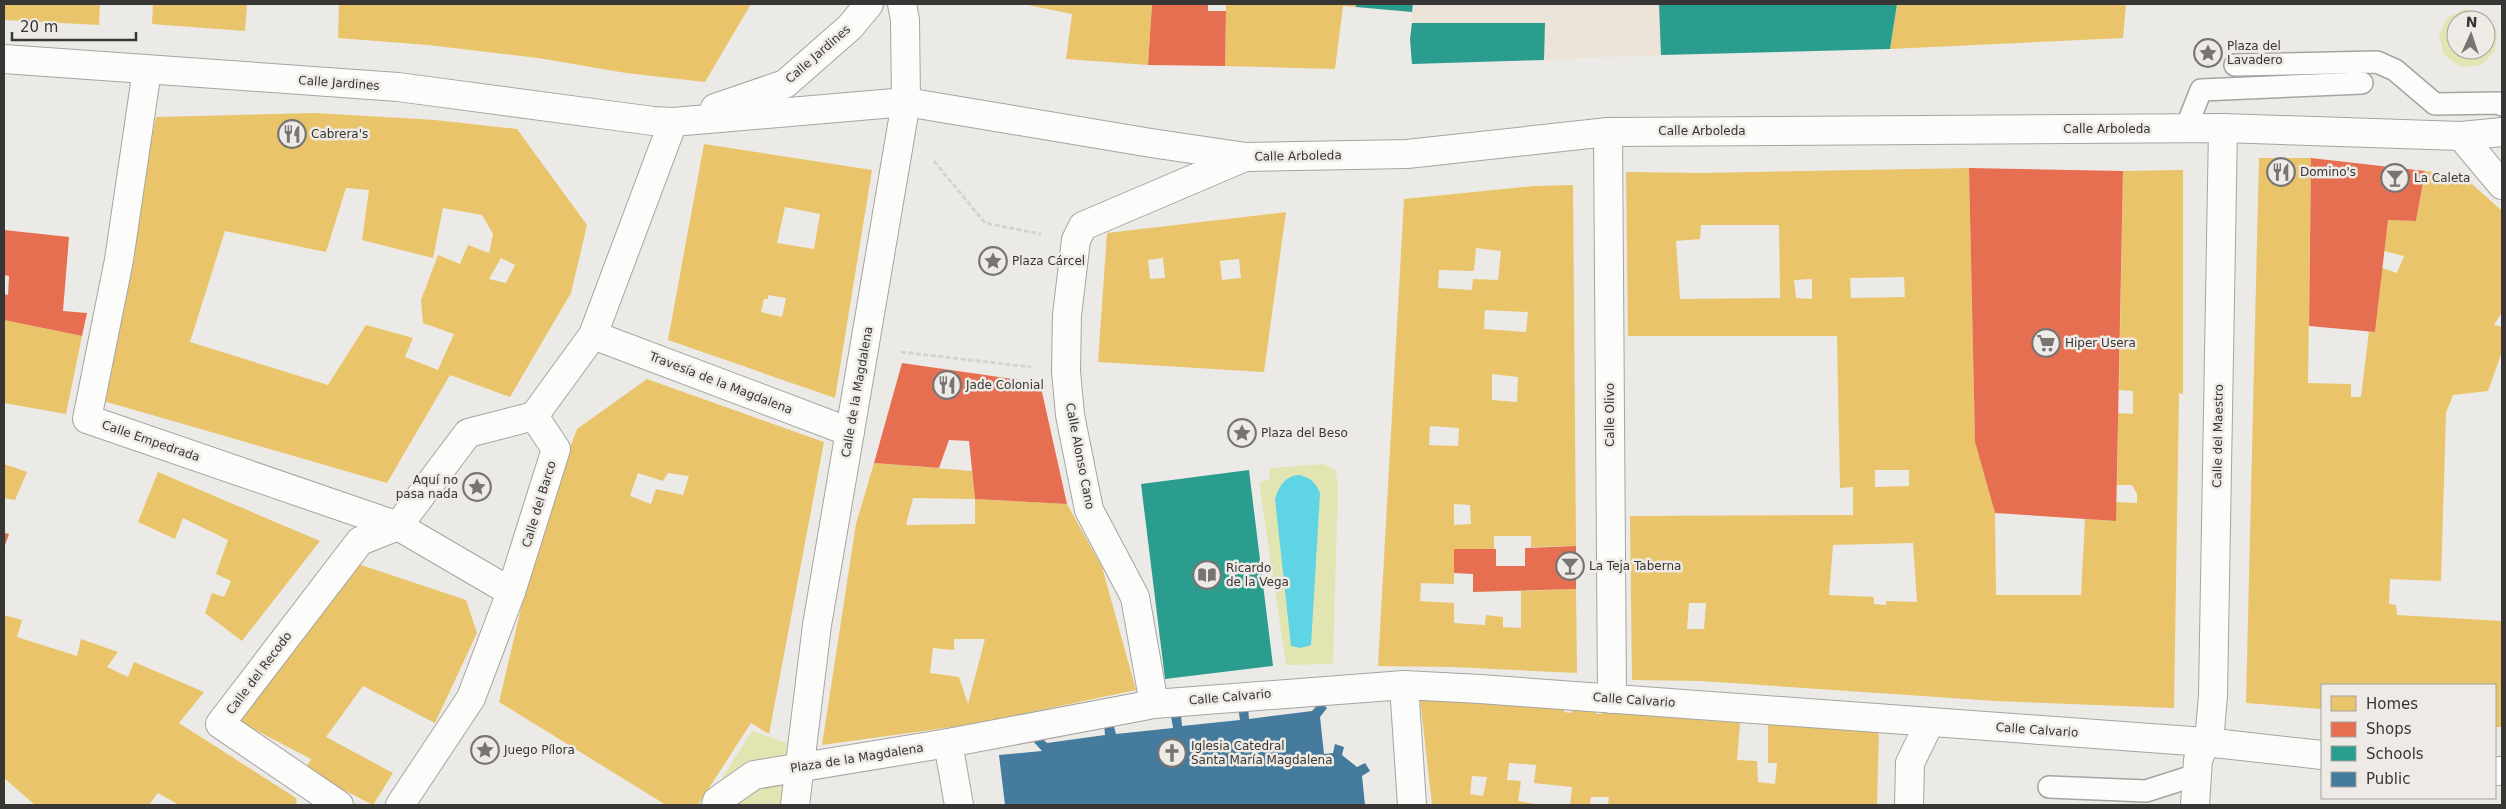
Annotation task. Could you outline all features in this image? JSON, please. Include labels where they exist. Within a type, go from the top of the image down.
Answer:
[{"type":"street","name":"Calle Jardines","points":[[673,122],[785,84],[850,28],[869,4]]},
{"type":"street","name":"Calle de la Magdalena","points":[[797,784],[817,625],[906,102],[905,20],[902,4]]},
{"type":"street","name":"Calle Jardines","points":[[4,59],[398,87],[653,121],[673,122],[906,102]]},
{"type":"street","name":"Calle Empedrada","points":[[147,70],[119,260],[87,420],[398,526],[511,592]]},
{"type":"street","name":"Calle Arboleda","points":[[906,102],[1246,157],[1407,154],[1608,132],[2186,128],[2461,136],[2502,132]]},
{"type":"street","points":[[398,526],[468,432],[534,416],[593,335],[673,122]]},
{"type":"street","name":"Calle del Maestro","points":[[2195,805],[2196,775],[2200,752],[2212,721],[2223,128]]},
{"type":"street","name":"Calle Olivo","points":[[1608,132],[1612,699]]},
{"type":"street","points":[[2461,136],[2502,185]]},
{"type":"street","points":[[1076,240],[1083,226],[1246,157]]},
{"type":"street","name":"Calle Alonso Cano","points":[[1076,240],[1067,315],[1066,371],[1070,415],[1089,510],[1135,597],[1154,704]]},
{"type":"street","name":"Travesía de la Magdalena","points":[[593,335],[850,432]]},
{"type":"street","name":"Calle del Barco","points":[[400,805],[471,698],[511,592],[556,450],[534,416]]},
{"type":"street","name":"Calle del Recodo","points":[[339,805],[220,724],[360,541],[398,526]]},
{"type":"street","points":[[1404,685],[1412,805]]},
{"type":"street","name":"Calle Calvario","points":[[948,743],[1154,704],[1404,685],[2205,742],[2321,755]]},
{"type":"street","points":[[1909,805],[1910,763],[1930,722]]},
{"type":"street","points":[[948,743],[959,805]]},
{"type":"street","name":"Plaza de la Magdalena","points":[[716,805],[717,801],[754,775],[797,784],[948,743]]},
{"type":"lane","points":[[2234,65],[2377,62],[2396,70],[2435,104],[2502,105]]},
{"type":"lane","points":[[2186,128],[2201,90],[2362,83]]},
{"type":"lane","points":[[2049,787],[2146,791],[2196,775]]},
{"type":"path","points":[[934,162],[985,223],[1076,240]]},
{"type":"path","points":[[900,352],[1066,371]]},
{"type":"shaded area","points":[[1356,4],[1764,4],[1761,52],[1412,64],[1410,39],[1412,12],[1356,7]]},
{"type":"green space","points":[[2446,21],[2446,56],[2444,55],[2439,35]]},
{"type":"green space","points":[[2451,60],[2486,60],[2481,65],[2461,67]]},
{"type":"green space","points":[[1324,464],[1335,470],[1338,484],[1333,664],[1286,665],[1259,482],[1269,480],[1270,468]]},
{"type":"green space","points":[[752,731],[787,743],[781,805],[705,805]]},
{"type":"water","points":[[1299,475],[1312,481],[1320,493],[1311,645],[1301,648],[1291,646],[1275,499],[1283,482],[1290,477]]},
{"type":"building: Homes","points":[[4,4],[100,4],[99,25],[4,20]]},
{"type":"building: Homes","points":[[153,4],[247,4],[245,31],[152,24]]},
{"type":"building: Homes","points":[[339,4],[751,4],[705,82],[626,73],[538,58],[428,45],[338,38]]},
{"type":"building: Homes","points":[[1023,4],[1152,4],[1148,65],[1066,59],[1072,14]]},
{"type":"building: Homes","points":[[1226,4],[1356,4],[1356,7],[1343,6],[1335,69],[1225,66]]},
{"type":"building: Homes","points":[[1897,4],[2126,4],[2123,38],[1890,49]]},
{"type":"building: Homes","points":[[316,113],[435,120],[517,129],[587,225],[571,293],[510,397],[450,375],[387,483],[100,400],[156,117]],"holes":[[[346,188],[369,190],[362,240],[433,258],[443,208],[482,215],[493,234],[489,253],[468,245],[460,264],[438,255],[421,300],[423,323],[454,334],[438,370],[405,357],[413,338],[366,325],[328,385],[190,342],[225,231],[326,252]],[[501,258],[515,265],[506,283],[489,279]]]},
{"type":"building: Homes","points":[[704,144],[872,170],[835,398],[668,340]],"holes":[[[785,207],[820,214],[814,249],[777,243]],[[768,295],[786,298],[782,317],[761,312],[764,299],[768,299]]]},
{"type":"building: Homes","points":[[2259,158],[2311,158],[2308,383],[2351,384],[2351,397],[2361,397],[2369,331],[2375,332],[2382,268],[2397,273],[2404,256],[2384,251],[2388,220],[2416,221],[2425,171],[2462,175],[2502,211],[2502,312],[2494,325],[2502,327],[2502,352],[2488,391],[2453,395],[2446,413],[2441,581],[2390,579],[2389,604],[2396,605],[2397,615],[2502,621],[2502,727],[2496,727],[2496,684],[2321,684],[2321,709],[2246,703]]},
{"type":"building: Homes","points":[[1969,168],[1975,442],[1995,513],[1996,595],[2081,595],[2085,519],[2116,521],[2116,502],[2137,503],[2137,494],[2132,485],[2117,485],[2118,413],[2133,414],[2133,391],[2119,390],[2123,171],[2183,170],[2183,394],[2179,393],[2174,708],[1996,701],[1701,681],[1632,680],[1630,516],[1853,515],[1853,487],[1840,488],[1837,336],[1628,336],[1626,172],[1701,173]],"holes":[[[1701,225],[1779,225],[1780,298],[1680,299],[1676,241],[1700,239]],[[1904,277],[1905,297],[1851,298],[1850,278]],[[1812,279],[1812,299],[1796,298],[1794,280]],[[1875,470],[1909,470],[1909,486],[1875,487]],[[1913,543],[1917,602],[1886,601],[1886,605],[1874,604],[1874,597],[1829,595],[1833,545]],[[1689,603],[1706,603],[1704,629],[1687,629]]]},
{"type":"building: Homes","points":[[1573,185],[1576,546],[1531,547],[1531,536],[1494,536],[1494,549],[1454,549],[1454,584],[1421,583],[1420,601],[1454,603],[1454,623],[1485,625],[1486,615],[1503,617],[1503,627],[1521,628],[1521,591],[1576,589],[1577,673],[1453,667],[1378,666],[1404,199],[1534,186]],"holes":[[[1476,248],[1501,251],[1498,280],[1473,279],[1472,290],[1438,288],[1439,270],[1474,271]],[[1485,310],[1528,312],[1526,332],[1484,329]],[[1492,374],[1518,377],[1517,402],[1492,400]],[[1430,426],[1459,428],[1458,446],[1429,445]],[[1454,504],[1470,505],[1471,524],[1454,525]]]},
{"type":"building: Homes","points":[[1286,212],[1264,372],[1098,362],[1107,233]],"holes":[[[1163,258],[1165,278],[1150,279],[1148,260]],[[1239,259],[1241,278],[1222,280],[1220,261]]]},
{"type":"building: Homes","points":[[4,320],[82,336],[66,414],[4,403]]},
{"type":"building: Homes","points":[[647,379],[824,442],[769,734],[751,723],[698,805],[666,805],[499,702],[532,562],[531,550],[577,429]],"holes":[[[638,473],[663,481],[668,473],[689,476],[683,495],[656,489],[651,504],[630,496]]]},
{"type":"building: Homes","points":[[874,463],[972,471],[975,499],[1067,504],[1102,567],[1136,690],[974,724],[822,745],[856,524]],"holes":[[[913,498],[975,499],[975,524],[906,525]],[[954,639],[985,639],[968,704],[959,677],[930,673],[933,648],[954,650]]]},
{"type":"building: Homes","points":[[4,464],[27,472],[15,500],[4,498]]},
{"type":"building: Homes","points":[[158,472],[320,541],[242,641],[205,613],[212,593],[224,597],[231,581],[216,574],[228,540],[183,518],[175,539],[138,522]]},
{"type":"building: Homes","points":[[355,563],[466,600],[477,633],[435,723],[363,686],[326,737],[393,773],[373,805],[305,770],[311,759],[240,722]]},
{"type":"building: Homes","points":[[4,615],[22,620],[17,637],[77,656],[81,639],[118,652],[107,667],[128,677],[134,662],[204,692],[179,723],[296,798],[297,805],[179,805],[158,793],[149,805],[35,805],[4,778]]},
{"type":"building: Homes","points":[[1432,694],[1565,704],[1564,712],[1572,713],[1572,706],[1597,708],[1596,714],[1602,714],[1602,712],[1740,723],[1737,760],[1757,761],[1758,782],[1775,784],[1777,763],[1768,763],[1768,722],[1879,727],[1877,805],[1608,805],[1609,797],[1591,797],[1590,805],[1570,805],[1572,787],[1534,783],[1536,765],[1509,763],[1507,780],[1521,781],[1518,801],[1540,805],[1432,805],[1420,699],[1431,700]],"holes":[[[1472,776],[1487,777],[1483,796],[1470,794]]]},
{"type":"building: Shops","points":[[1152,4],[1208,4],[1208,11],[1226,11],[1225,66],[1148,65]]},
{"type":"building: Shops","points":[[2311,158],[2425,171],[2416,221],[2388,220],[2375,332],[2309,326]]},
{"type":"building: Shops","name":"Hiper Usera","points":[[1969,168],[2123,171],[2116,521],[1995,513],[1975,442]]},
{"type":"building: Shops","points":[[4,230],[69,237],[63,311],[87,313],[82,336],[4,320],[4,294],[8,295],[9,276],[4,275]]},
{"type":"building: Shops","points":[[902,363],[1040,383],[1067,504],[975,499],[969,441],[949,440],[939,468],[874,463]]},
{"type":"building: Shops","points":[[4,533],[9,534],[4,548]]},
{"type":"building: Shops","points":[[1576,546],[1576,589],[1473,592],[1473,574],[1454,573],[1454,549],[1496,549],[1496,566],[1525,566],[1525,548]]},
{"type":"building: Schools","points":[[1356,4],[1413,4],[1412,12],[1356,7]]},
{"type":"building: Schools","points":[[1659,4],[1897,4],[1890,49],[1661,55]]},
{"type":"building: Schools","points":[[1412,23],[1545,23],[1544,60],[1412,64],[1410,39]]},
{"type":"building: Schools","name":"Ricardo de la Vega","points":[[1249,470],[1273,666],[1165,679],[1141,484]]},
{"type":"building: Public","name":"Iglesia Catedral Santa María Magdalena","points":[[1320,702],[1327,708],[1320,717],[1324,754],[1333,753],[1335,744],[1344,747],[1342,755],[1357,767],[1365,763],[1370,771],[1362,776],[1365,805],[1005,805],[999,755],[1042,751],[1032,740],[1038,734],[1047,743],[1105,735],[1104,724],[1113,723],[1116,734],[1173,728],[1171,716],[1181,715],[1182,726],[1240,720],[1238,708],[1248,707],[1249,719],[1312,711]]},
{"type":"place","name":"Plaza del Lavadero","points":[[2208,53]]},
{"type":"place","name":"Cabrera's","points":[[292,134]]},
{"type":"place","name":"Domino's","points":[[2281,172]]},
{"type":"place","name":"La Caleta","points":[[2395,178]]},
{"type":"place","name":"Plaza Cárcel","points":[[993,261]]},
{"type":"place","name":"Hiper Usera","points":[[2046,343]]},
{"type":"place","name":"Jade Colonial","points":[[947,385]]},
{"type":"place","name":"Plaza del Beso","points":[[1242,433]]},
{"type":"place","name":"Aquí no pasa nada","points":[[477,487]]},
{"type":"place","name":"La Teja Taberna","points":[[1570,566]]},
{"type":"place","name":"Ricardo de la Vega","points":[[1207,575]]},
{"type":"place","name":"Juego Pílora","points":[[485,750]]},
{"type":"place","name":"Iglesia Catedral Santa María Magdalena","points":[[1172,753]]}]
